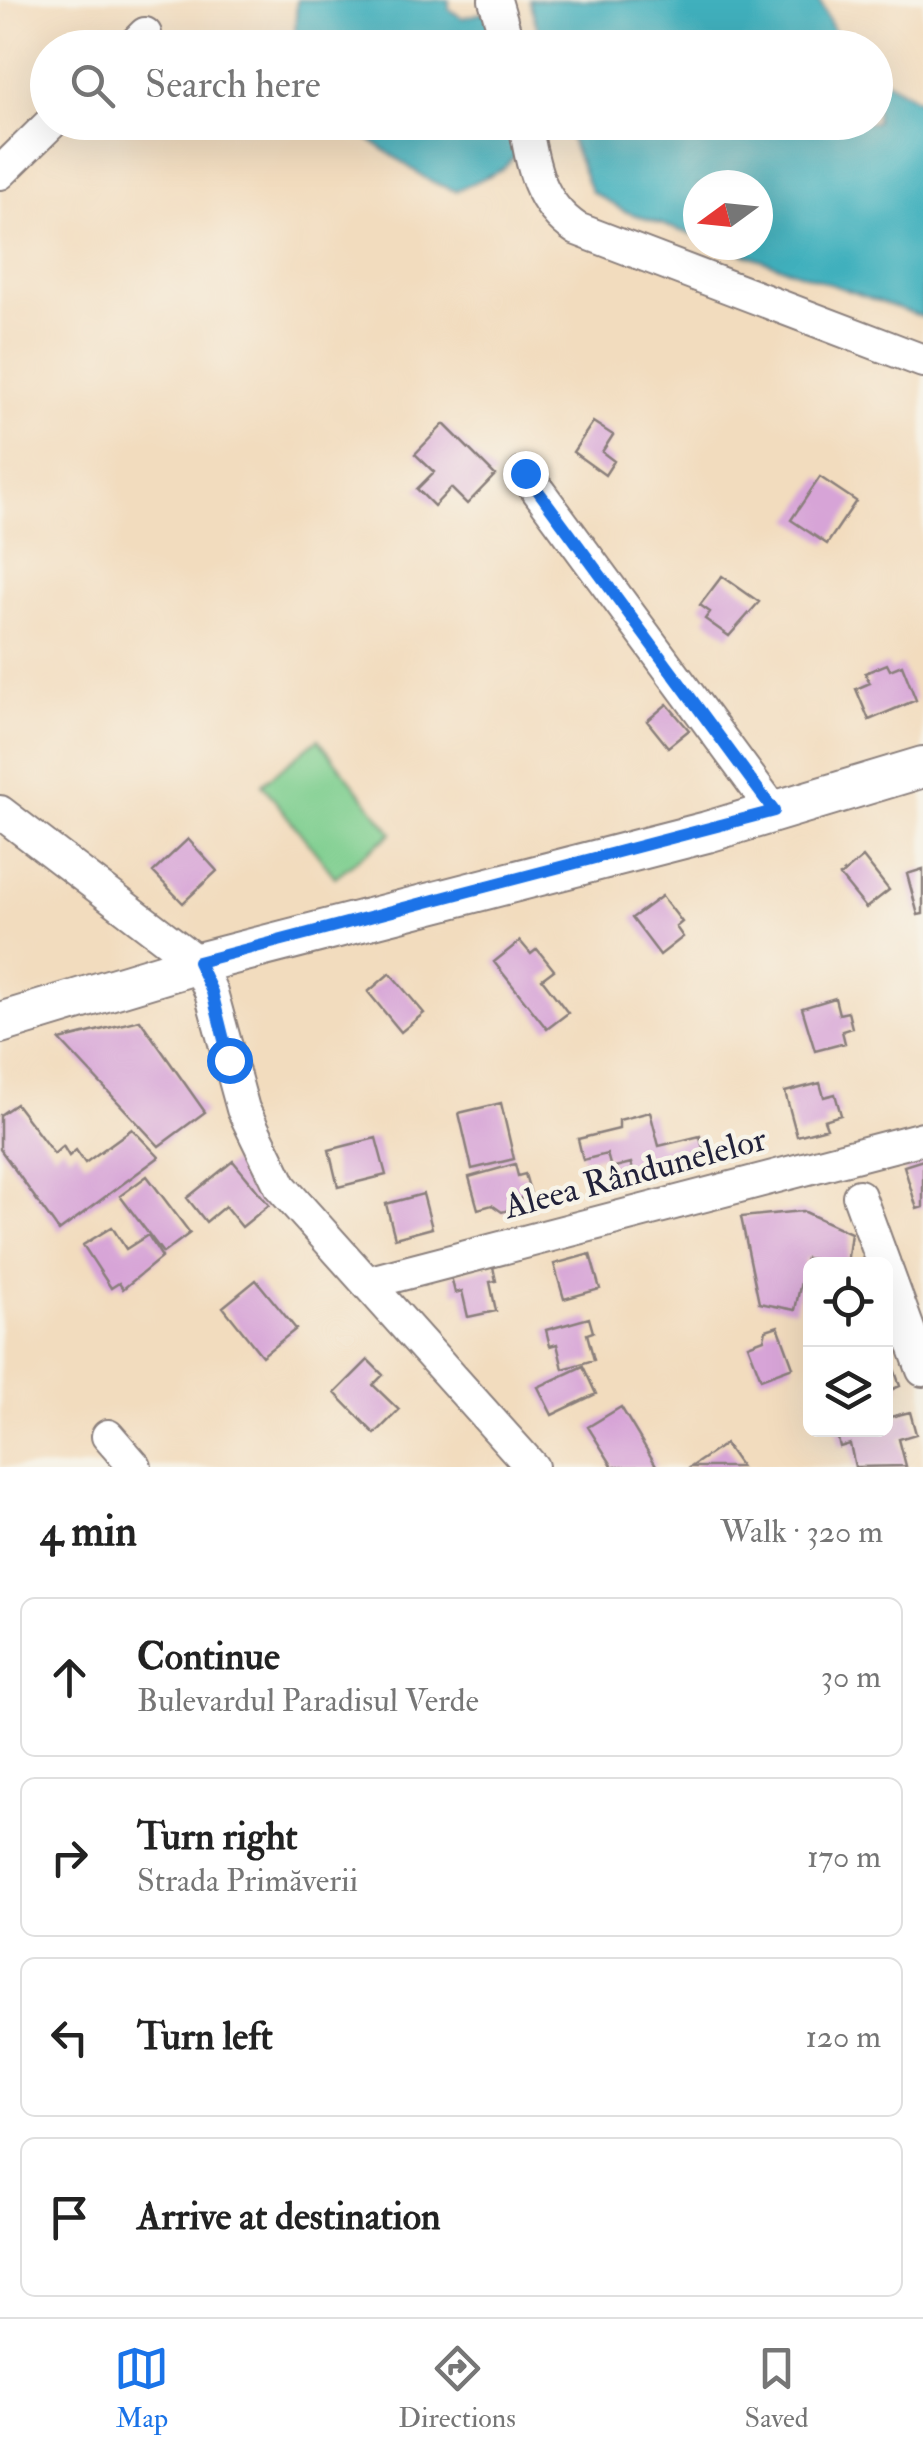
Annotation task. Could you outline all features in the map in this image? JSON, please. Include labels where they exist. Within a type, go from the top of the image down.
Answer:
[{"type":"main road","points":[[0,1024],[198,962],[774,811],[923,766]]},
{"type":"street","points":[[495,0],[504,30]]},
{"type":"street","points":[[0,173],[34,140]]},
{"type":"street","points":[[530,140],[544,195],[561,218],[576,229],[923,361]]},
{"type":"street","points":[[525,473],[774,811]]},
{"type":"street","points":[[0,812],[198,962],[212,992],[242,1109],[281,1187],[532,1467]]},
{"type":"street","name":"Aleea Rândunelelor","points":[[366,1283],[923,1138]]},
{"type":"street","points":[[859,1196],[882,1257]]},
{"type":"street","points":[[893,1288],[923,1370]]},
{"type":"street","points":[[108,1436],[135,1467]]},
{"type":"green space","points":[[318,739],[392,833],[335,877],[262,784]]},
{"type":"water","points":[[297,0],[449,0],[449,9],[462,18],[486,12],[491,30],[295,30]]},
{"type":"water","points":[[529,0],[819,0],[834,30],[538,30]]},
{"type":"water","points":[[893,85],[923,103],[923,317],[762,260],[773,260],[773,170],[683,170],[683,232],[624,211],[591,191],[571,140],[893,140]]},
{"type":"water","points":[[370,140],[516,140],[516,154],[503,169],[456,191],[431,182]]},
{"type":"building","points":[[593,422],[613,435],[602,452],[614,461],[605,475],[573,452]]},
{"type":"building","points":[[444,424],[495,475],[467,504],[451,488],[434,506],[417,489],[434,472],[415,454]]},
{"type":"building","points":[[820,477],[856,501],[827,544],[791,520]]},
{"type":"building","points":[[722,576],[759,602],[729,636],[705,619],[710,612],[700,605]]},
{"type":"building","points":[[887,664],[890,670],[902,665],[916,700],[869,720],[856,689],[870,683],[865,673]]},
{"type":"building","points":[[667,704],[689,730],[668,747],[647,721]]},
{"type":"building","points":[[188,839],[217,871],[183,903],[153,872]]},
{"type":"building","points":[[863,857],[889,890],[866,908],[840,876]]},
{"type":"building","points":[[923,869],[923,914],[918,915],[907,874]]},
{"type":"building","points":[[662,896],[682,922],[676,927],[683,937],[660,955],[632,918]]},
{"type":"building","points":[[520,941],[531,954],[537,949],[554,970],[542,979],[568,1013],[547,1029],[494,962]]},
{"type":"building","points":[[390,973],[424,1013],[401,1032],[368,992]]},
{"type":"building","points":[[835,998],[839,1014],[848,1012],[852,1028],[842,1031],[845,1043],[815,1051],[802,1008]]},
{"type":"building","points":[[140,1020],[205,1112],[159,1146],[60,1040]]},
{"type":"building","points":[[820,1083],[824,1097],[835,1094],[841,1115],[824,1120],[827,1128],[797,1136],[785,1092]]},
{"type":"building","points":[[501,1103],[514,1159],[472,1169],[459,1113]]},
{"type":"building","points":[[16,1104],[54,1154],[63,1146],[69,1156],[76,1150],[85,1163],[132,1129],[159,1157],[59,1231],[0,1149],[0,1115]]},
{"type":"building","points":[[650,1112],[659,1146],[700,1136],[705,1156],[634,1174],[631,1163],[611,1168],[607,1154],[583,1160],[578,1139],[619,1129],[619,1120]]},
{"type":"building","points":[[376,1138],[386,1175],[338,1187],[329,1150]]},
{"type":"building","points":[[923,1160],[923,1207],[917,1209],[904,1166]]},
{"type":"building","points":[[233,1161],[269,1205],[242,1227],[225,1206],[206,1222],[187,1198]]},
{"type":"building","points":[[515,1164],[518,1176],[525,1174],[531,1195],[516,1200],[512,1209],[502,1212],[492,1205],[478,1209],[469,1177]]},
{"type":"building","points":[[147,1176],[190,1233],[163,1253],[120,1196]]},
{"type":"building","points":[[423,1194],[432,1228],[395,1238],[386,1204]]},
{"type":"building","points":[[803,1211],[851,1233],[848,1257],[803,1257],[795,1310],[759,1303],[741,1217]]},
{"type":"building","points":[[112,1227],[126,1249],[148,1235],[162,1257],[123,1289],[119,1283],[111,1288],[83,1245]]},
{"type":"building","points":[[590,1254],[600,1289],[564,1299],[554,1264]]},
{"type":"building","points":[[493,1267],[496,1281],[490,1282],[496,1311],[468,1317],[462,1291],[455,1293],[451,1276]]},
{"type":"building","points":[[256,1280],[296,1329],[262,1356],[223,1307]]},
{"type":"building","points":[[589,1318],[593,1332],[587,1334],[594,1360],[563,1369],[557,1344],[550,1346],[546,1330]]},
{"type":"building","points":[[778,1326],[793,1367],[761,1379],[748,1345],[764,1339],[766,1330]]},
{"type":"building","points":[[368,1360],[383,1375],[373,1385],[399,1410],[375,1434],[335,1393]]},
{"type":"building","points":[[583,1366],[596,1394],[552,1415],[538,1387]]},
{"type":"building","points":[[893,1366],[900,1386],[893,1389]]},
{"type":"building","points":[[621,1407],[656,1465],[653,1467],[613,1467],[588,1427]]},
{"type":"building","points":[[910,1412],[916,1434],[899,1439],[906,1466],[855,1467],[850,1444],[840,1447],[838,1437],[893,1437],[893,1416]]},
{"type":"building","points":[[725,1444],[741,1467],[691,1467]]},
{"type":"route","points":[[229,1060],[212,992],[198,962],[540,876],[774,811],[525,473]]}]
